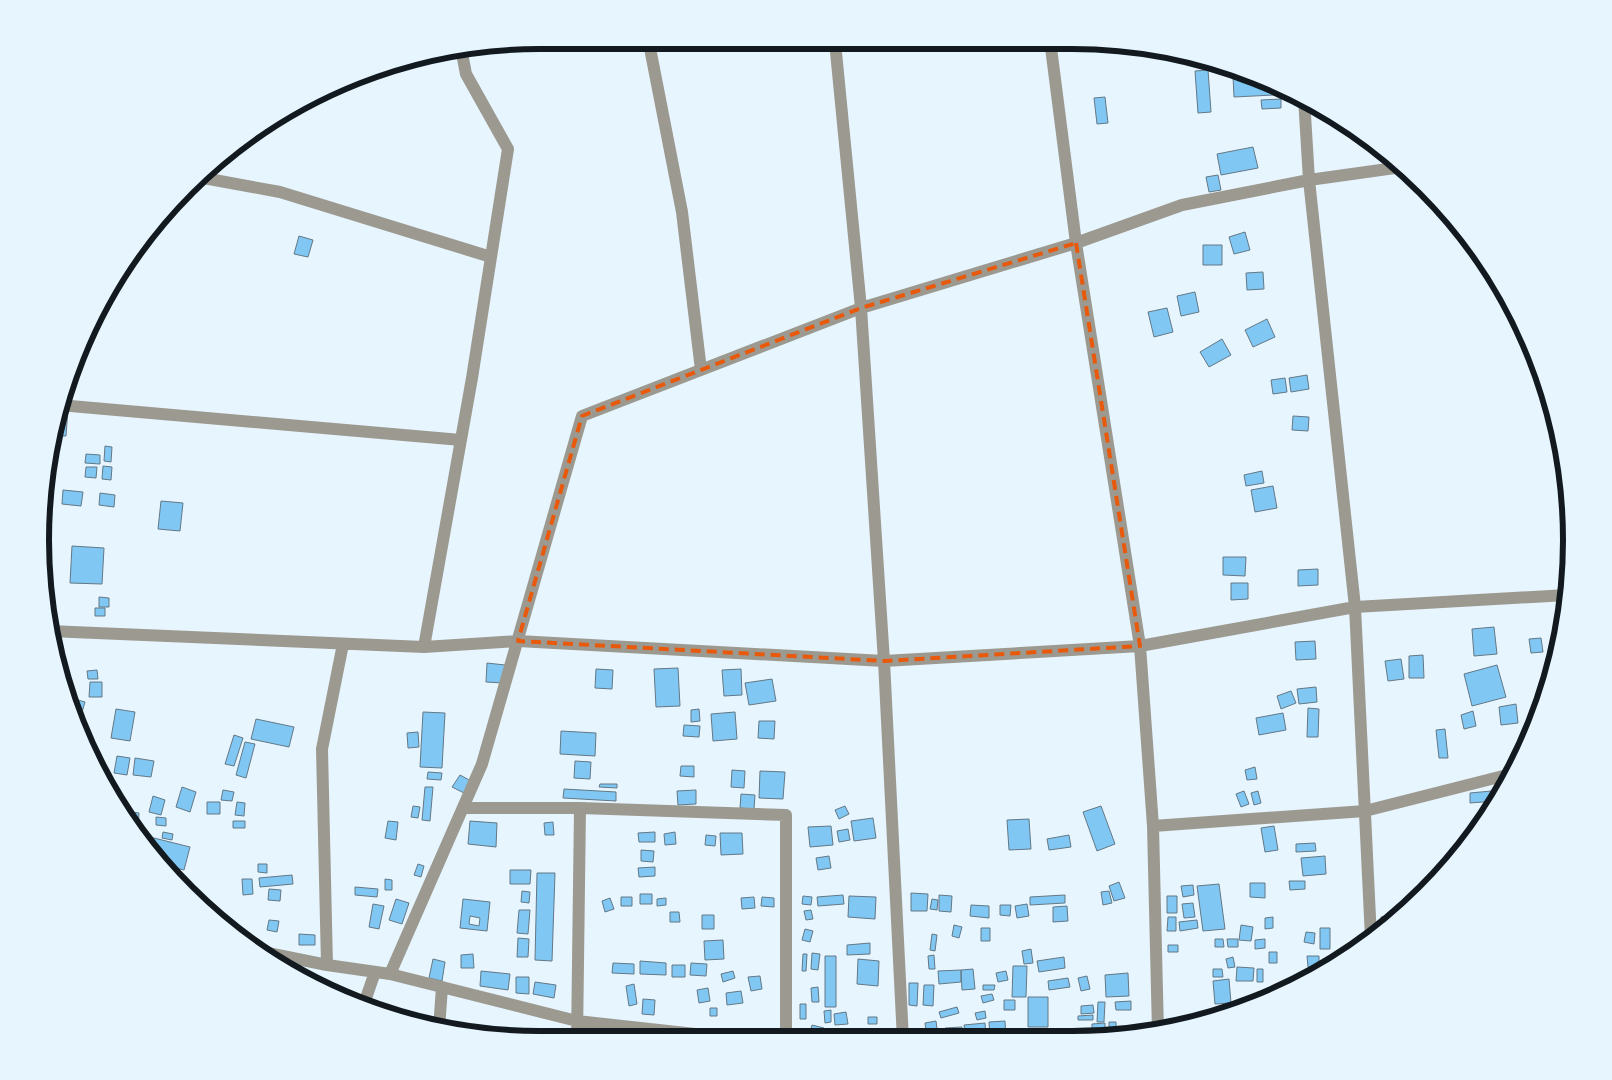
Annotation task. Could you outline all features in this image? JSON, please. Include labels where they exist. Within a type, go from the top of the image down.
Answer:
[{"type":"street","points":[[650,49],[682,212],[701,370]]},
{"type":"street","points":[[836,49],[861,308],[884,661],[903,1031]]},
{"type":"street","points":[[1051,49],[1076,243],[1140,646],[1153,826],[1158,1024]]},
{"type":"street","points":[[424,647],[508,149],[466,74],[462,55]]},
{"type":"street","points":[[1305,108],[1309,180],[1355,608],[1371,930]]},
{"type":"street","points":[[390,974],[482,764],[582,416],[861,308],[1076,243],[1182,205],[1309,180],[1393,168]]},
{"type":"street","points":[[208,179],[280,192],[491,257]]},
{"type":"street","points":[[67,406],[460,440]]},
{"type":"street","points":[[57,631],[424,647],[518,641],[884,661],[1140,646],[1355,608],[1560,596]]},
{"type":"street","points":[[328,965],[322,749],[343,644]]},
{"type":"street","points":[[1153,826],[1365,811],[1502,776]]},
{"type":"street","points":[[463,808],[580,808],[786,815],[786,1031]]},
{"type":"street","points":[[577,1031],[580,808]]},
{"type":"street","points":[[278,955],[390,974],[577,1021],[668,1031]]},
{"type":"street","points":[[366,999],[375,972]]},
{"type":"street","points":[[440,1021],[442,987]]},
{"type":"highlighted area","points":[[1076,243],[1140,646],[884,661],[518,641],[582,416],[861,308]]},
{"type":"building","points":[[1208,70],[1211,112],[1198,113],[1195,71]]},
{"type":"building","points":[[1233,76],[1274,92],[1274,95],[1234,97]]},
{"type":"building","points":[[1105,97],[1108,123],[1097,124],[1094,98]]},
{"type":"building","points":[[1281,99],[1281,108],[1262,109],[1261,100]]},
{"type":"building","points":[[1253,147],[1258,168],[1221,175],[1217,154]]},
{"type":"building","points":[[1218,175],[1221,190],[1209,192],[1206,177]]},
{"type":"building","points":[[1245,232],[1250,250],[1234,254],[1229,237]]},
{"type":"building","points":[[299,236],[313,240],[308,257],[294,254]]},
{"type":"building","points":[[1203,245],[1222,245],[1222,265],[1203,265]]},
{"type":"building","points":[[1263,272],[1264,289],[1247,290],[1246,273]]},
{"type":"building","points":[[1195,292],[1199,312],[1181,316],[1177,296]]},
{"type":"building","points":[[1167,308],[1173,332],[1154,337],[1148,312]]},
{"type":"building","points":[[1267,319],[1275,337],[1253,347],[1245,330]]},
{"type":"building","points":[[1222,339],[1231,355],[1209,367],[1200,352]]},
{"type":"building","points":[[1307,375],[1309,389],[1291,392],[1289,378]]},
{"type":"building","points":[[1285,378],[1287,392],[1273,394],[1271,380]]},
{"type":"building","points":[[67,408],[68,408],[66,436],[60,436]]},
{"type":"building","points":[[1293,416],[1309,417],[1308,431],[1292,430]]},
{"type":"building","points":[[105,446],[112,447],[111,462],[104,461]]},
{"type":"building","points":[[86,454],[100,455],[100,464],[85,463]]},
{"type":"building","points":[[103,466],[112,467],[111,480],[102,479]]},
{"type":"building","points":[[86,467],[97,467],[96,478],[85,477]]},
{"type":"building","points":[[1262,471],[1264,483],[1246,486],[1244,475]]},
{"type":"building","points":[[1273,486],[1277,508],[1255,512],[1251,490]]},
{"type":"building","points":[[63,490],[83,492],[81,506],[62,504]]},
{"type":"building","points":[[100,493],[115,495],[114,507],[99,505]]},
{"type":"building","points":[[161,501],[183,503],[180,531],[158,529]]},
{"type":"building","points":[[72,546],[104,548],[102,584],[70,583]]},
{"type":"building","points":[[1223,557],[1246,557],[1245,576],[1223,575]]},
{"type":"building","points":[[1318,569],[1318,585],[1298,586],[1298,570]]},
{"type":"building","points":[[1231,583],[1248,583],[1248,599],[1231,600]]},
{"type":"building","points":[[99,597],[109,598],[109,607],[99,607]]},
{"type":"building","points":[[95,608],[105,608],[105,616],[95,616]]},
{"type":"building","points":[[1494,627],[1497,654],[1474,656],[1472,629]]},
{"type":"building","points":[[1541,638],[1543,652],[1531,653],[1529,639]]},
{"type":"building","points":[[1315,641],[1316,659],[1296,660],[1295,642]]},
{"type":"building","points":[[1423,655],[1424,678],[1409,678],[1409,656]]},
{"type":"building","points":[[1401,659],[1404,679],[1388,681],[1385,661]]},
{"type":"building","points":[[487,663],[505,665],[503,683],[486,682]]},
{"type":"building","points":[[1497,665],[1506,697],[1472,706],[1464,674]]},
{"type":"building","points":[[678,668],[680,706],[656,707],[654,669]]},
{"type":"building","points":[[596,669],[613,670],[612,689],[595,688]]},
{"type":"building","points":[[741,669],[742,695],[724,696],[722,670]]},
{"type":"building","points":[[97,670],[98,679],[88,679],[87,671]]},
{"type":"building","points":[[772,679],[776,701],[749,705],[745,683]]},
{"type":"building","points":[[90,682],[102,682],[102,697],[89,697]]},
{"type":"building","points":[[1316,687],[1317,702],[1299,704],[1297,689]]},
{"type":"building","points":[[1291,691],[1296,703],[1281,709],[1277,696]]},
{"type":"building","points":[[75,699],[85,702],[81,715]]},
{"type":"building","points":[[1516,704],[1518,723],[1501,725],[1499,707]]},
{"type":"building","points":[[1308,708],[1319,709],[1318,737],[1307,737]]},
{"type":"building","points":[[116,709],[135,712],[130,741],[111,738]]},
{"type":"building","points":[[699,709],[700,721],[691,722],[691,710]]},
{"type":"building","points":[[1473,711],[1476,726],[1464,729],[1461,715]]},
{"type":"building","points":[[423,712],[445,713],[442,768],[420,767]]},
{"type":"building","points":[[735,712],[737,739],[713,741],[711,714]]},
{"type":"building","points":[[1283,713],[1286,730],[1259,735],[1256,718]]},
{"type":"building","points":[[256,719],[294,727],[289,747],[251,739]]},
{"type":"building","points":[[759,721],[775,721],[774,739],[758,738]]},
{"type":"building","points":[[684,725],[700,726],[699,737],[683,736]]},
{"type":"building","points":[[1445,729],[1448,758],[1439,758],[1436,730]]},
{"type":"building","points":[[561,731],[596,733],[595,756],[560,754]]},
{"type":"building","points":[[418,732],[419,747],[408,748],[407,733]]},
{"type":"building","points":[[234,735],[243,738],[234,766],[225,764]]},
{"type":"building","points":[[245,742],[255,744],[246,778],[236,775]]},
{"type":"building","points":[[117,756],[130,758],[127,775],[114,773]]},
{"type":"building","points":[[135,758],[154,761],[151,777],[133,775]]},
{"type":"building","points":[[575,761],[591,762],[590,779],[574,778]]},
{"type":"building","points":[[681,766],[694,766],[694,777],[680,776]]},
{"type":"building","points":[[1255,767],[1257,779],[1247,780],[1245,770]]},
{"type":"building","points":[[732,770],[745,771],[744,788],[731,787]]},
{"type":"building","points":[[760,771],[785,772],[783,799],[759,798]]},
{"type":"building","points":[[428,772],[442,773],[441,780],[427,779]]},
{"type":"building","points":[[460,775],[471,781],[464,793],[452,787]]},
{"type":"building","points":[[600,784],[617,784],[617,788],[599,787]]},
{"type":"building","points":[[182,787],[196,792],[190,812],[176,807]]},
{"type":"building","points":[[425,787],[433,787],[430,821],[422,820]]},
{"type":"building","points":[[564,789],[616,792],[616,801],[563,798]]},
{"type":"building","points":[[223,790],[234,792],[232,801],[221,800]]},
{"type":"building","points":[[696,790],[696,804],[678,805],[677,791]]},
{"type":"building","points":[[1244,791],[1249,804],[1241,807],[1236,794]]},
{"type":"building","points":[[1258,791],[1261,803],[1254,805],[1251,793]]},
{"type":"building","points":[[1494,791],[1487,802],[1470,803],[1470,793]]},
{"type":"building","points":[[741,794],[755,795],[754,809],[740,808]]},
{"type":"building","points":[[153,796],[165,800],[161,815],[149,812]]},
{"type":"building","points":[[207,802],[220,802],[220,814],[207,814]]},
{"type":"building","points":[[237,802],[245,803],[244,816],[235,815]]},
{"type":"building","points":[[413,806],[420,807],[418,818],[411,817]]},
{"type":"building","points":[[845,806],[849,814],[839,819],[835,810]]},
{"type":"building","points":[[1101,806],[1115,844],[1097,851],[1083,812]]},
{"type":"building","points":[[131,812],[139,813],[138,822]]},
{"type":"building","points":[[156,817],[166,818],[166,826],[156,825]]},
{"type":"building","points":[[873,818],[876,838],[854,841],[851,821]]},
{"type":"building","points":[[1029,819],[1031,849],[1009,850],[1007,820]]},
{"type":"building","points":[[233,821],[245,821],[245,828],[233,828]]},
{"type":"building","points":[[388,821],[398,822],[396,840],[385,838]]},
{"type":"building","points":[[470,821],[497,823],[496,847],[468,844]]},
{"type":"building","points":[[553,822],[554,835],[545,835],[544,823]]},
{"type":"building","points":[[831,826],[833,845],[810,847],[808,827]]},
{"type":"building","points":[[1274,826],[1278,850],[1265,852],[1261,828]]},
{"type":"building","points":[[848,829],[850,840],[839,842],[837,831]]},
{"type":"building","points":[[163,832],[173,834],[172,840],[162,838]]},
{"type":"building","points":[[655,832],[655,842],[639,842],[638,833]]},
{"type":"building","points":[[675,832],[676,844],[665,845],[664,834]]},
{"type":"building","points":[[720,833],[742,833],[743,854],[721,855]]},
{"type":"building","points":[[706,835],[716,836],[715,846],[705,845]]},
{"type":"building","points":[[1069,835],[1071,847],[1049,850],[1047,839]]},
{"type":"building","points":[[148,837],[190,847],[184,870],[174,867]]},
{"type":"building","points":[[1315,843],[1316,851],[1296,852],[1296,844]]},
{"type":"building","points":[[641,850],[654,851],[653,862],[641,861]]},
{"type":"building","points":[[829,856],[831,868],[818,870],[816,858]]},
{"type":"building","points":[[1325,856],[1326,874],[1303,876],[1301,858]]},
{"type":"building","points":[[258,864],[267,864],[267,873],[258,872]]},
{"type":"building","points":[[418,864],[424,866],[421,877],[414,875]]},
{"type":"building","points":[[655,867],[655,876],[639,877],[638,868]]},
{"type":"building","points":[[510,870],[531,870],[530,884],[510,884]]},
{"type":"building","points":[[537,873],[555,873],[552,961],[535,960]]},
{"type":"building","points":[[292,875],[293,884],[260,887],[259,878]]},
{"type":"building","points":[[242,879],[252,879],[253,894],[243,895]]},
{"type":"building","points":[[385,879],[392,880],[392,890],[385,890]]},
{"type":"building","points":[[1289,881],[1305,881],[1305,889],[1290,890]]},
{"type":"building","points":[[1119,882],[1125,898],[1114,901],[1109,886]]},
{"type":"building","points":[[1250,883],[1265,883],[1265,898],[1250,897]]},
{"type":"building","points":[[1219,884],[1225,929],[1203,931],[1197,886]]},
{"type":"building","points":[[1193,885],[1194,895],[1183,897],[1181,886]]},
{"type":"building","points":[[355,887],[378,889],[377,897],[355,895]]},
{"type":"building","points":[[269,889],[281,890],[280,901],[268,900]]},
{"type":"building","points":[[522,891],[530,892],[529,903],[521,902]]},
{"type":"building","points":[[1109,891],[1112,903],[1103,905],[1101,892]]},
{"type":"building","points":[[911,893],[928,894],[927,911],[911,911]]},
{"type":"building","points":[[640,894],[652,894],[652,904],[640,904]]},
{"type":"building","points":[[843,895],[844,904],[818,906],[817,897]]},
{"type":"building","points":[[939,895],[952,896],[951,912],[939,911]]},
{"type":"building","points":[[1065,895],[1065,903],[1030,905],[1030,897]]},
{"type":"building","points":[[803,896],[812,897],[811,905],[802,904]]},
{"type":"building","points":[[849,896],[876,897],[875,919],[848,917]]},
{"type":"building","points":[[1167,896],[1177,896],[1177,913],[1167,913]]},
{"type":"building","points":[[621,897],[632,897],[632,906],[621,906]]},
{"type":"building","points":[[754,897],[755,908],[742,909],[741,898]]},
{"type":"building","points":[[762,897],[774,898],[774,907],[761,906]]},
{"type":"building","points":[[610,898],[614,909],[605,912],[602,901]]},
{"type":"building","points":[[666,898],[666,905],[657,906],[657,899]]},
{"type":"building","points":[[396,899],[409,903],[402,924],[389,920]]},
{"type":"building","points":[[463,899],[490,902],[487,931],[460,928]],"holes":[[[470,916],[480,918],[479,926],[469,924]]]},
{"type":"building","points":[[932,899],[938,900],[937,910],[930,909]]},
{"type":"building","points":[[1193,903],[1195,917],[1184,918],[1182,904]]},
{"type":"building","points":[[373,904],[384,906],[379,929],[369,927]]},
{"type":"building","points":[[1027,904],[1029,916],[1017,918],[1015,906]]},
{"type":"building","points":[[971,905],[989,906],[989,918],[970,916]]},
{"type":"building","points":[[1000,905],[1011,905],[1010,916],[1000,915]]},
{"type":"building","points":[[1067,906],[1068,921],[1053,922],[1053,907]]},
{"type":"building","points":[[519,910],[530,910],[528,934],[517,933]]},
{"type":"building","points":[[811,910],[813,919],[806,920],[804,911]]},
{"type":"building","points":[[670,912],[679,912],[680,922],[670,922]]},
{"type":"building","points":[[702,915],[714,915],[714,929],[702,929]]},
{"type":"building","points":[[1168,917],[1176,917],[1176,931],[1167,931]]},
{"type":"building","points":[[1273,917],[1273,928],[1265,929],[1265,918]]},
{"type":"building","points":[[269,920],[279,921],[277,932],[267,930]]},
{"type":"building","points":[[1197,920],[1198,928],[1180,931],[1179,922]]},
{"type":"building","points":[[954,925],[962,927],[959,938],[952,936]]},
{"type":"building","points":[[1241,925],[1253,927],[1251,941],[1239,940]]},
{"type":"building","points":[[981,928],[990,928],[990,941],[981,941]]},
{"type":"building","points":[[1320,928],[1330,928],[1330,949],[1320,949]]},
{"type":"building","points":[[805,929],[813,931],[810,942],[802,940]]},
{"type":"building","points":[[1306,932],[1315,933],[1314,944],[1304,942]]},
{"type":"building","points":[[299,934],[315,935],[315,945],[299,945]]},
{"type":"building","points":[[932,934],[937,935],[935,951],[930,950]]},
{"type":"building","points":[[518,938],[529,939],[528,957],[517,957]]},
{"type":"building","points":[[1215,939],[1223,939],[1224,947],[1215,947]]},
{"type":"building","points":[[1227,939],[1238,939],[1238,947],[1228,947]]},
{"type":"building","points":[[1265,939],[1265,948],[1255,949],[1255,940]]},
{"type":"building","points":[[723,940],[724,959],[705,960],[704,941]]},
{"type":"building","points":[[870,943],[870,954],[847,955],[847,945]]},
{"type":"building","points":[[1168,945],[1178,945],[1178,952],[1168,952]]},
{"type":"building","points":[[1031,949],[1033,963],[1024,964],[1022,951]]},
{"type":"building","points":[[1269,952],[1277,952],[1277,963],[1269,963]]},
{"type":"building","points":[[812,953],[820,954],[818,970],[811,969]]},
{"type":"building","points":[[473,954],[474,968],[461,968],[461,955]]},
{"type":"building","points":[[803,954],[807,954],[806,971],[802,971]]},
{"type":"building","points":[[934,955],[935,969],[929,969],[928,956]]},
{"type":"building","points":[[825,956],[836,956],[836,1007],[825,1007]]},
{"type":"building","points":[[1307,956],[1319,956],[1319,964],[1308,967]]},
{"type":"building","points":[[1064,957],[1065,968],[1039,972],[1037,961]]},
{"type":"building","points":[[1233,957],[1235,967],[1228,968],[1226,959]]},
{"type":"building","points":[[433,959],[445,962],[442,981],[429,978]]},
{"type":"building","points":[[858,959],[879,961],[878,986],[857,984]]},
{"type":"building","points":[[640,961],[666,963],[666,975],[640,974]]},
{"type":"building","points":[[613,963],[634,964],[634,974],[612,973]]},
{"type":"building","points":[[691,963],[707,964],[706,976],[690,975]]},
{"type":"building","points":[[672,965],[685,965],[685,977],[672,977]]},
{"type":"building","points":[[1013,966],[1027,966],[1026,997],[1012,997]]},
{"type":"building","points":[[1237,967],[1254,968],[1253,981],[1236,981]]},
{"type":"building","points":[[973,969],[975,989],[962,990],[961,970]]},
{"type":"building","points":[[1213,969],[1222,969],[1223,977],[1213,977]]},
{"type":"building","points":[[1257,969],[1263,969],[1263,982],[1257,982]]},
{"type":"building","points":[[961,970],[961,982],[939,984],[938,971]]},
{"type":"building","points":[[481,971],[510,974],[508,990],[480,986]]},
{"type":"building","points":[[733,971],[735,978],[723,982],[721,974]]},
{"type":"building","points":[[1006,971],[1008,980],[998,982],[996,973]]},
{"type":"building","points":[[1128,973],[1129,996],[1106,997],[1105,975]]},
{"type":"building","points":[[760,976],[762,989],[751,991],[748,977]]},
{"type":"building","points":[[1087,976],[1090,989],[1081,991],[1078,978]]},
{"type":"building","points":[[516,977],[529,977],[529,994],[516,993]]},
{"type":"building","points":[[1068,978],[1070,987],[1049,990],[1048,981]]},
{"type":"building","points":[[1229,979],[1231,1003],[1215,1004],[1213,981]]},
{"type":"building","points":[[535,982],[556,985],[554,998],[533,994]]},
{"type":"building","points":[[909,983],[918,983],[917,1006],[909,1005]]},
{"type":"building","points":[[634,984],[637,1004],[629,1006],[626,986]]},
{"type":"building","points":[[924,985],[934,985],[933,1006],[923,1005]]},
{"type":"building","points":[[983,985],[995,985],[994,990],[983,990]]},
{"type":"building","points":[[818,987],[819,1002],[812,1002],[811,988]]},
{"type":"building","points":[[708,988],[710,1001],[699,1003],[697,990]]},
{"type":"building","points":[[741,991],[743,1003],[727,1005],[726,993]]},
{"type":"building","points":[[992,994],[994,1000],[983,1003],[981,996]]},
{"type":"building","points":[[1028,997],[1048,997],[1048,1027],[1028,1027]]},
{"type":"building","points":[[643,999],[655,1000],[654,1015],[642,1014]]},
{"type":"building","points":[[1004,1000],[1015,1000],[1015,1010],[1004,1010]]},
{"type":"building","points":[[1131,1001],[1131,1010],[1116,1010],[1115,1002]]},
{"type":"building","points":[[1098,1002],[1105,1002],[1104,1022],[1097,1022]]},
{"type":"building","points":[[800,1004],[806,1004],[806,1019],[800,1019]]},
{"type":"building","points":[[1093,1005],[1094,1013],[1081,1014],[1081,1006]]},
{"type":"building","points":[[957,1007],[959,1013],[941,1018],[939,1012]]},
{"type":"building","points":[[710,1008],[717,1008],[717,1016],[710,1016]]},
{"type":"building","points":[[831,1010],[831,1022],[825,1023],[824,1011]]},
{"type":"building","points":[[985,1011],[986,1018],[977,1020],[975,1013]]},
{"type":"building","points":[[846,1012],[848,1024],[835,1025],[834,1014]]},
{"type":"building","points":[[1093,1015],[1093,1020],[1078,1020],[1078,1016]]},
{"type":"building","points":[[868,1017],[877,1017],[877,1024],[868,1024]]},
{"type":"building","points":[[936,1021],[937,1031],[926,1031],[925,1023]]},
{"type":"building","points":[[1005,1021],[1006,1031],[990,1031],[989,1022]]},
{"type":"building","points":[[1109,1022],[1116,1022],[1116,1029],[1109,1030]]},
{"type":"building","points":[[985,1023],[986,1031],[965,1031],[964,1025]]},
{"type":"building","points":[[1105,1023],[1105,1030],[1092,1030],[1092,1024]]},
{"type":"building","points":[[812,1025],[824,1028],[823,1031],[810,1031]]},
{"type":"building","points":[[962,1027],[962,1031],[945,1031],[945,1028]]}]
